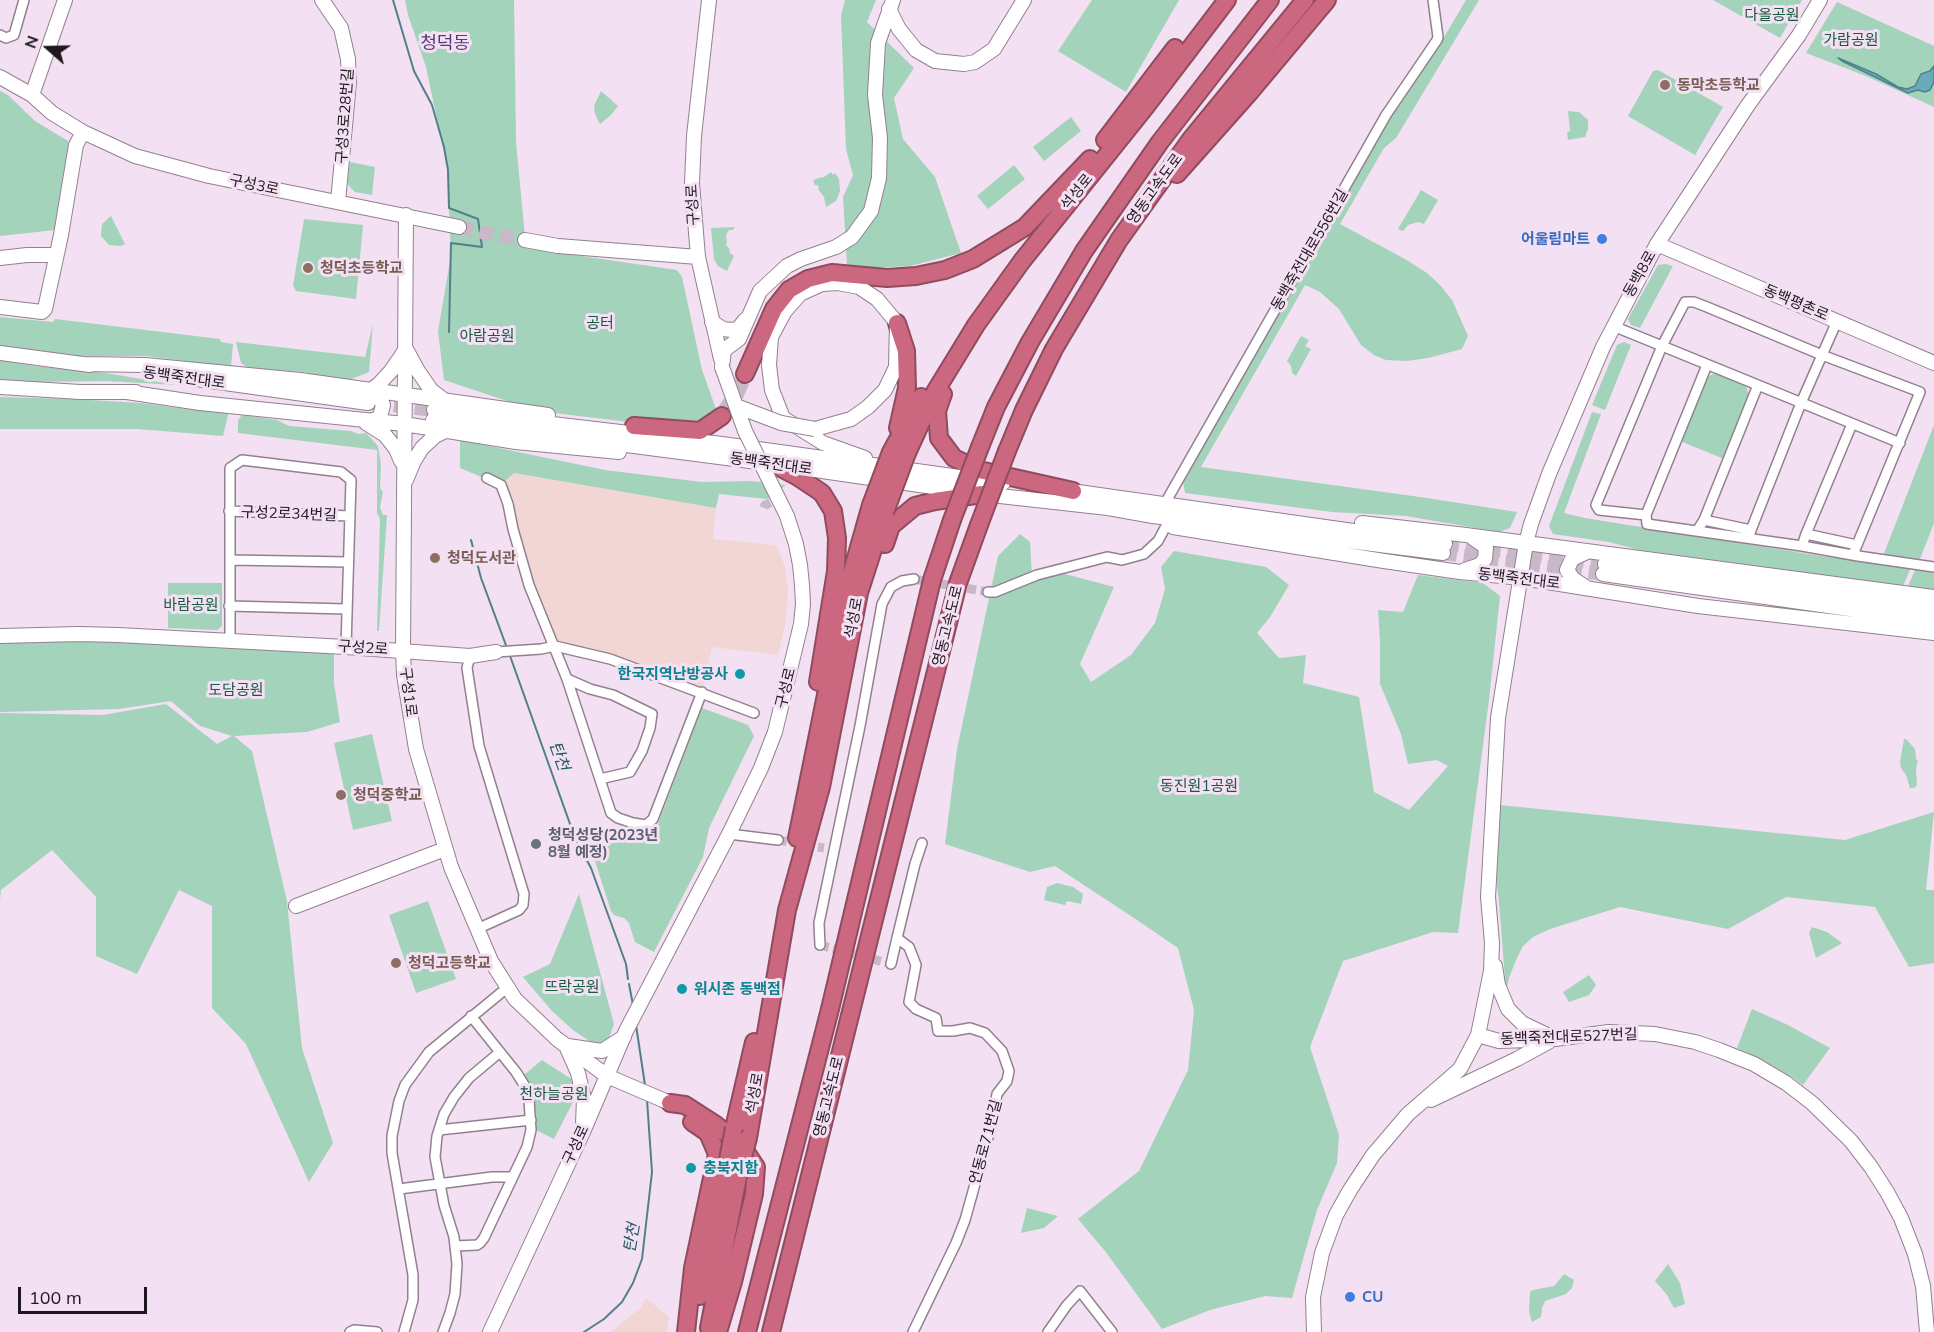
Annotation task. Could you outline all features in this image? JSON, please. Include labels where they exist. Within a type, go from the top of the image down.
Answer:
[{"type":"highway","name":"석성로","points":[[741,1133],[780,921],[848,586],[899,452],[927,386],[968,317],[1212,0]]},
{"type":"highway","name":"석성로","points":[[899,452],[976,325],[1022,261],[1147,105],[1227,0]]},
{"type":"highway","points":[[1073,491],[978,470],[954,458],[939,438],[937,411],[945,388],[960,361],[1021,278],[1155,112],[1240,0]]},
{"type":"highway","name":"영동고속도로","points":[[747,1332],[830,1009],[932,580],[980,447],[996,407],[1030,342],[1084,251],[1160,142],[1270,0]]},
{"type":"highway","name":"영동고속도로","points":[[771,1332],[958,583],[1007,451],[1054,349],[1119,240],[1191,139],[1305,0]]},
{"type":"highway","points":[[1119,240],[1249,93],[1327,0]]},
{"type":"highway","points":[[1082,200],[1147,105]]},
{"type":"highway","points":[[745,374],[774,309],[789,291],[807,279],[832,273],[887,278],[916,276],[945,270],[973,259],[1025,227],[1090,159]]},
{"type":"highway","points":[[897,323],[906,351],[907,388],[899,452]]},
{"type":"highway","points":[[634,426],[700,431],[729,411]]},
{"type":"highway","points":[[773,464],[798,477],[822,494],[833,511],[837,538],[836,571],[813,711],[812,765]]},
{"type":"highway","points":[[787,910],[824,792],[864,613],[891,526],[915,506],[982,494]]},
{"type":"highway","name":"석성로","points":[[693,1332],[733,1171],[787,910],[821,787],[859,592],[878,508]]},
{"type":"highway","points":[[670,1103],[682,1115],[708,1133],[717,1154],[693,1268],[687,1332]]},
{"type":"highway","points":[[670,1103],[685,1105],[716,1125],[742,1146],[756,1167],[754,1194],[733,1282],[718,1332]]},
{"type":"highway","name":"석성로","points":[[708,1332],[733,1171]]},
{"type":"street","points":[[0,35],[6,38],[14,35],[24,0]]},
{"type":"street","points":[[32,95],[65,0]]},
{"type":"street","name":"구성3로28번길","points":[[322,0],[341,28],[348,59],[349,82],[338,202]]},
{"type":"street","name":"구성로","points":[[490,1332],[583,1132],[625,1034],[761,768],[775,732],[801,624],[803,604],[796,544],[787,516],[745,431],[729,411],[722,367],[698,257],[693,205],[692,156],[709,0]]},
{"type":"street","points":[[891,4],[906,40],[925,56],[946,63],[964,64],[975,62],[993,50],[1024,0]]},
{"type":"street","name":"동백죽전대로556번길","points":[[1168,498],[1386,116],[1437,40],[1433,0]]},
{"type":"street","name":"동백8로","points":[[1522,578],[1530,524],[1612,326],[1657,244],[1748,105],[1799,35],[1820,0]]},
{"type":"street","points":[[722,367],[724,350],[739,339],[760,291],[787,266],[836,247],[852,237],[871,211],[879,178],[880,138],[875,96],[878,43],[891,4]]},
{"type":"street","name":"구성3로","points":[[0,77],[32,95],[52,112],[83,132],[135,156],[209,176],[459,226]]},
{"type":"street","points":[[0,307],[42,312],[45,309],[76,145],[83,132]]},
{"type":"street","name":"구성1로","points":[[405,215],[403,651],[416,749],[445,849],[491,962],[515,999],[566,1046],[607,1076],[670,1103]]},
{"type":"street","points":[[525,240],[558,246],[698,257]]},
{"type":"street","name":"동백평촌로","points":[[1657,244],[1934,363]]},
{"type":"street","points":[[0,258],[56,255]]},
{"type":"street","points":[[729,411],[781,423],[814,429],[850,419],[868,407],[885,390],[896,368],[897,323],[877,299],[859,286],[838,283],[822,285],[800,294],[785,311],[771,337],[769,365],[772,390],[783,418],[823,443],[850,454],[916,472]]},
{"type":"street","points":[[1647,515],[1599,510],[1596,505],[1662,346],[1685,302],[1694,302],[1822,355],[1920,392],[1854,552],[1858,556]]},
{"type":"street","points":[[712,322],[723,329],[738,329],[748,316]]},
{"type":"street","points":[[1750,534],[1801,403],[1837,321]]},
{"type":"street","points":[[1612,326],[1900,443]]},
{"type":"street","points":[[357,418],[372,403],[379,384],[406,349],[431,390],[438,415],[435,435],[422,448],[414,461],[403,488]]},
{"type":"street","points":[[0,353],[82,364],[166,367],[300,380],[372,403],[404,424],[438,415],[634,426],[686,440]]},
{"type":"street","points":[[1707,365],[1647,515],[1647,524],[1697,531],[1750,534]]},
{"type":"street","points":[[1697,531],[1704,520],[1758,385]]},
{"type":"street","name":"동백죽전대로","points":[[0,387],[372,403]]},
{"type":"street","points":[[127,392],[200,403],[357,418],[386,435],[396,449],[403,467]]},
{"type":"street","points":[[372,403],[405,394],[438,415]]},
{"type":"street","name":"동백죽전대로","points":[[438,415],[722,444],[916,472],[1073,491],[1108,502],[1141,521],[1166,526],[1698,606],[1934,633]]},
{"type":"street","name":"동백죽전대로","points":[[438,415],[516,442],[615,452],[670,450],[982,494],[1108,502],[1444,548]]},
{"type":"street","points":[[1802,546],[1852,424]]},
{"type":"street","name":"구성2로34번길","points":[[346,647],[346,609],[350,516],[351,480],[341,472],[242,460],[230,468],[229,511],[350,516]]},
{"type":"street","points":[[487,478],[501,485],[529,585],[567,679],[611,813],[618,818],[646,825],[653,819],[702,692]]},
{"type":"street","name":"동백죽전대로","points":[[1108,502],[1168,498],[1466,534],[1934,597]]},
{"type":"street","points":[[229,511],[230,640]]},
{"type":"street","points":[[1704,520],[1802,546],[1934,567]]},
{"type":"street","points":[[987,592],[995,592],[1037,575],[1107,557],[1122,560],[1144,554],[1158,541],[1166,526]]},
{"type":"street","points":[[1460,572],[1480,565],[1487,551],[1486,547],[1466,534]]},
{"type":"street","points":[[1806,534],[1857,545]]},
{"type":"street","points":[[1588,588],[1573,579],[1567,570],[1572,559],[1589,552]]},
{"type":"street","points":[[230,560],[348,562]]},
{"type":"street","points":[[1934,610],[1604,569],[1934,623]]},
{"type":"street","name":"동백죽전대로527번길","points":[[1314,1332],[1313,1297],[1316,1278],[1336,1215],[1362,1169],[1385,1139],[1414,1108],[1460,1070],[1478,1035],[1491,971],[1492,943],[1488,897],[1498,718],[1522,578]]},
{"type":"street","points":[[820,945],[819,923],[829,849],[860,726],[882,604],[891,587],[902,581],[914,579]]},
{"type":"street","points":[[229,606],[346,609]]},
{"type":"street","name":"구성2로","points":[[0,636],[79,634],[230,640],[470,656],[496,652]]},
{"type":"street","points":[[496,652],[555,646],[610,659],[754,713]]},
{"type":"street","points":[[470,656],[467,668],[479,746],[524,894],[523,905],[519,910],[477,928]]},
{"type":"street","points":[[567,679],[590,689],[613,695],[652,714],[642,751],[630,772],[600,779]]},
{"type":"street","points":[[729,834],[778,840]]},
{"type":"street","points":[[891,964],[922,843]]},
{"type":"street","points":[[296,906],[445,849]]},
{"type":"street","name":"언동로71번길","points":[[897,938],[909,947],[916,965],[909,1002],[916,1009],[936,1018],[938,1031],[970,1028],[985,1033],[1002,1051],[1009,1071],[1007,1081],[997,1094],[992,1123],[965,1220],[913,1332]]},
{"type":"street","points":[[1492,943],[1498,985],[1508,1009],[1529,1027],[1555,1039]]},
{"type":"street","points":[[404,1332],[413,1300],[413,1275],[392,1153],[392,1136],[397,1110],[405,1085],[429,1052],[508,987]]},
{"type":"street","points":[[455,1246],[480,1244],[527,1147],[531,1130],[530,1100],[526,1088],[471,1016]]},
{"type":"street","name":"동백죽전대로527번길","points":[[1478,1035],[1499,1041],[1555,1039],[1622,1032],[1655,1034],[1695,1042],[1754,1064],[1786,1083],[1840,1130],[1864,1157],[1879,1180],[1909,1236],[1920,1269],[1928,1332]]},
{"type":"street","points":[[566,1046],[602,1051],[625,1034]]},
{"type":"street","points":[[1414,1108],[1555,1039]]},
{"type":"street","points":[[566,1046],[578,1073],[584,1099],[583,1132]]},
{"type":"street","points":[[442,1332],[455,1294],[457,1264],[435,1157],[439,1130],[444,1114],[454,1097],[469,1078],[500,1052]]},
{"type":"street","points":[[439,1130],[531,1120]]},
{"type":"street","points":[[399,1188],[492,1177],[513,1177]]},
{"type":"street","points":[[1048,1332],[1080,1291],[1112,1332]]},
{"type":"street","points":[[350,1332],[354,1330],[376,1332]]},
{"type":"shaded area","points":[[513,473],[716,508],[713,539],[776,545],[785,567],[788,590],[786,620],[778,655],[712,647],[702,692],[555,646],[529,585],[501,485]]},
{"type":"shaded area","points":[[646,1298],[669,1317],[667,1332],[611,1332],[640,1308]]},
{"type":"green space","points":[[405,0],[514,0],[516,142],[526,248],[677,270],[682,277],[702,370],[721,423],[680,428],[537,411],[444,380],[438,331],[451,255],[447,166],[426,67]]},
{"type":"green space","points":[[845,0],[876,0],[867,22],[914,68],[894,98],[903,139],[935,177],[961,253],[910,266],[871,268],[847,265],[843,197],[853,175],[846,149],[841,16]]},
{"type":"green space","points":[[1092,0],[1179,0],[1126,92],[1058,51]]},
{"type":"green space","points":[[1466,0],[1479,0],[1396,138],[1384,148],[1340,224],[1405,259],[1427,273],[1440,285],[1452,300],[1468,336],[1462,349],[1428,358],[1407,361],[1386,360],[1374,355],[1361,345],[1339,309],[1320,292],[1305,285],[1201,467],[1517,512],[1510,528],[1499,532],[1406,516],[1332,512],[1185,493],[1183,482],[1384,126],[1440,44]]},
{"type":"green space","name":"다올공원","points":[[1713,0],[1802,0],[1780,38]]},
{"type":"green space","name":"가람공원","points":[[1837,2],[1934,46],[1934,107],[1866,76],[1806,53]]},
{"type":"green space","points":[[1658,70],[1723,107],[1695,155],[1628,116],[1653,71]]},
{"type":"green space","points":[[0,91],[8,95],[35,121],[68,141],[69,166],[55,230],[0,236]]},
{"type":"green space","points":[[601,91],[618,106],[600,124],[594,106]]},
{"type":"green space","points":[[1568,111],[1579,112],[1588,120],[1585,137],[1568,140],[1567,132],[1570,131]]},
{"type":"green space","points":[[1071,117],[1081,131],[1044,161],[1033,147]]},
{"type":"green space","points":[[350,162],[375,167],[372,195],[355,192],[349,186],[347,179]]},
{"type":"green space","points":[[1014,165],[1025,179],[988,209],[977,196]]},
{"type":"green space","points":[[831,172],[833,175],[835,173],[839,179],[840,191],[836,201],[826,207],[824,197],[818,189],[819,186],[813,181]]},
{"type":"green space","points":[[1421,190],[1438,200],[1424,224],[1418,222],[1408,225],[1403,231],[1398,229]]},
{"type":"green space","points":[[111,216],[125,244],[121,246],[109,245],[101,236],[102,224]]},
{"type":"green space","points":[[304,219],[363,225],[356,299],[296,291],[293,286]]},
{"type":"green space","points":[[735,227],[726,235],[726,245],[734,256],[727,271],[718,266],[714,259],[711,228]]},
{"type":"green space","points":[[1658,265],[1673,266],[1640,328],[1631,325],[1628,319]]},
{"type":"green space","points":[[0,317],[53,322],[55,319],[220,339],[221,342],[233,344],[231,367],[146,356],[53,356],[0,349]]},
{"type":"green space","points":[[373,324],[369,372],[349,380],[322,377],[305,372],[248,368],[241,363],[236,342],[365,357]]},
{"type":"green space","points":[[1301,336],[1309,340],[1305,346],[1311,349],[1296,376],[1292,373],[1287,361]]},
{"type":"green space","points":[[1624,342],[1631,345],[1605,410],[1592,405],[1617,345]]},
{"type":"green space","points":[[0,360],[106,373],[176,385],[107,381],[0,381]]},
{"type":"green space","points":[[1715,373],[1746,386],[1749,396],[1724,459],[1680,441],[1706,378]]},
{"type":"green space","points":[[0,397],[141,403],[194,410],[229,411],[223,436],[137,429],[0,429]]},
{"type":"green space","points":[[1592,412],[1601,414],[1564,513],[1827,557],[1903,566],[1910,570],[1903,586],[1639,550],[1609,542],[1553,534],[1549,526]]},
{"type":"green space","points":[[242,415],[277,420],[289,426],[366,433],[378,446],[381,464],[380,488],[383,492],[380,507],[383,515],[387,515],[379,631],[377,631],[380,519],[377,513],[377,450],[238,433],[238,420]]},
{"type":"green space","points":[[1934,425],[1934,523],[1920,559],[1883,556]]},
{"type":"green space","points":[[460,440],[605,470],[702,482],[751,481],[786,485],[767,499],[719,494],[716,508],[514,473],[501,485],[460,468]]},
{"type":"green space","name":"동진원1공원","points":[[1020,534],[1030,542],[1032,576],[1065,574],[1114,587],[1080,664],[1091,682],[1131,655],[1155,623],[1165,589],[1161,567],[1174,551],[1266,567],[1289,585],[1270,617],[1257,633],[1279,658],[1306,655],[1303,683],[1359,697],[1374,792],[1409,810],[1448,766],[1437,760],[1408,764],[1401,734],[1380,684],[1378,610],[1403,612],[1418,575],[1483,583],[1500,596],[1489,700],[1458,933],[1433,932],[1343,961],[1310,1047],[1339,1135],[1337,1163],[1317,1210],[1292,1298],[1265,1296],[1210,1310],[1162,1329],[1105,1251],[1078,1219],[1139,1171],[1188,1070],[1194,1010],[1178,948],[1137,920],[1055,866],[1030,872],[945,844],[957,749],[998,556]]},
{"type":"green space","points":[[1915,570],[1934,573],[1934,590],[1908,586]]},
{"type":"green space","name":"바람공원","points":[[168,583],[222,583],[222,626],[217,630],[168,628]]},
{"type":"green space","name":"도담공원","points":[[0,641],[130,641],[260,647],[334,654],[334,683],[340,722],[307,732],[234,736],[252,751],[287,901],[302,1048],[333,1143],[309,1182],[246,1044],[212,1008],[212,906],[179,890],[137,974],[96,956],[96,897],[52,850],[1,890],[0,900],[0,713],[103,715],[166,704],[217,744],[232,736],[200,726],[171,701],[119,709],[0,712]]},
{"type":"green space","points":[[702,708],[748,725],[754,736],[709,828],[703,857],[654,952],[635,942],[629,923],[611,911],[587,836],[614,827],[652,840]]},
{"type":"green space","points":[[372,734],[392,821],[353,830],[334,743]]},
{"type":"green space","points":[[1904,739],[1915,749],[1918,761],[1917,785],[1914,788],[1910,788],[1901,768]]},
{"type":"green space","points":[[1500,805],[1845,840],[1934,812],[1926,890],[1934,890],[1934,963],[1909,967],[1875,907],[1786,897],[1728,929],[1620,907],[1550,929],[1533,937],[1523,946],[1516,960],[1506,992],[1496,880]]},
{"type":"green space","points":[[1057,883],[1073,887],[1083,894],[1081,904],[1067,901],[1065,905],[1044,900],[1047,887]]},
{"type":"green space","name":"뜨락공원","points":[[579,894],[614,1024],[608,1041],[595,1045],[573,1030],[552,1011],[523,977],[550,964]]},
{"type":"green space","points":[[428,901],[456,979],[416,993],[389,915]]},
{"type":"green space","points":[[1812,927],[1827,932],[1842,943],[1816,958],[1809,933]]},
{"type":"green space","points":[[1589,975],[1596,985],[1589,995],[1569,1002],[1563,992]]},
{"type":"green space","points":[[1752,1009],[1830,1048],[1803,1085],[1765,1061],[1737,1048]]},
{"type":"green space","name":"천하늘공원","points":[[542,1060],[576,1082],[576,1096],[554,1139],[536,1130],[534,1098],[524,1075]]},
{"type":"green space","points":[[1027,1208],[1058,1216],[1044,1228],[1021,1233]]},
{"type":"green space","points":[[1668,1264],[1680,1283],[1685,1304],[1674,1308],[1655,1281]]},
{"type":"green space","points":[[1564,1274],[1574,1280],[1572,1288],[1566,1294],[1545,1301],[1541,1317],[1532,1322],[1529,1312],[1530,1292],[1554,1286]]},
{"type":"water","points":[[1838,58],[1876,74],[1898,87],[1907,89],[1915,86],[1921,74],[1930,71],[1934,66],[1934,82],[1930,90],[1908,93]]},
{"type":"waterway","points":[[393,0],[414,71],[432,105],[444,147],[448,170],[449,208],[478,219],[482,247],[451,243],[449,332]]},
{"type":"waterway","name":"탄천","points":[[471,540],[481,578],[507,648]]},
{"type":"waterway","name":"탄천","points":[[509,653],[575,838],[591,868],[626,964],[628,979]]},
{"type":"waterway","name":"탄천","points":[[629,984],[633,1005]]},
{"type":"waterway","name":"탄천","points":[[636,1025],[645,1085]]},
{"type":"waterway","name":"탄천","points":[[584,1332],[604,1319],[622,1302],[633,1283],[642,1259],[652,1172],[647,1100]]},
{"type":"tunnel","points":[[459,227],[525,240]]},
{"type":"tunnel","points":[[722,416],[745,374]]},
{"type":"tunnel","points":[[373,403],[434,410]]},
{"type":"tunnel","points":[[764,508],[765,505],[783,497]]},
{"type":"tunnel","points":[[1445,544],[1605,564]]},
{"type":"tunnel","points":[[1443,553],[1603,574]]},
{"type":"tunnel","points":[[914,579],[988,592]]},
{"type":"tunnel","points":[[778,840],[824,848]]},
{"type":"tunnel","points":[[820,945],[891,964]]},
{"type":"place","name":"동막초등학교","points":[[1665,85]]},
{"type":"place","name":"어울림마트","points":[[1602,239]]},
{"type":"place","name":"청덕초등학교","points":[[308,268]]},
{"type":"place","name":"청덕도서관","points":[[435,558]]},
{"type":"place","name":"한국지역난방공사","points":[[740,674]]},
{"type":"place","name":"청덕중학교","points":[[341,795]]},
{"type":"place","name":"청덕성당(2023년 8월 예정)","points":[[536,844]]},
{"type":"place","name":"청덕고등학교","points":[[396,963]]},
{"type":"place","name":"워시존 동백점","points":[[682,989]]},
{"type":"place","name":"충북지함","points":[[691,1168]]},
{"type":"place","name":"CU","points":[[1350,1297]]},
{"type":"district","name":"청덕동","points":[[445,44]]},
{"type":"park label","name":"공터","points":[[600,323]]},
{"type":"park label","name":"아람공원","points":[[487,336]]}]
